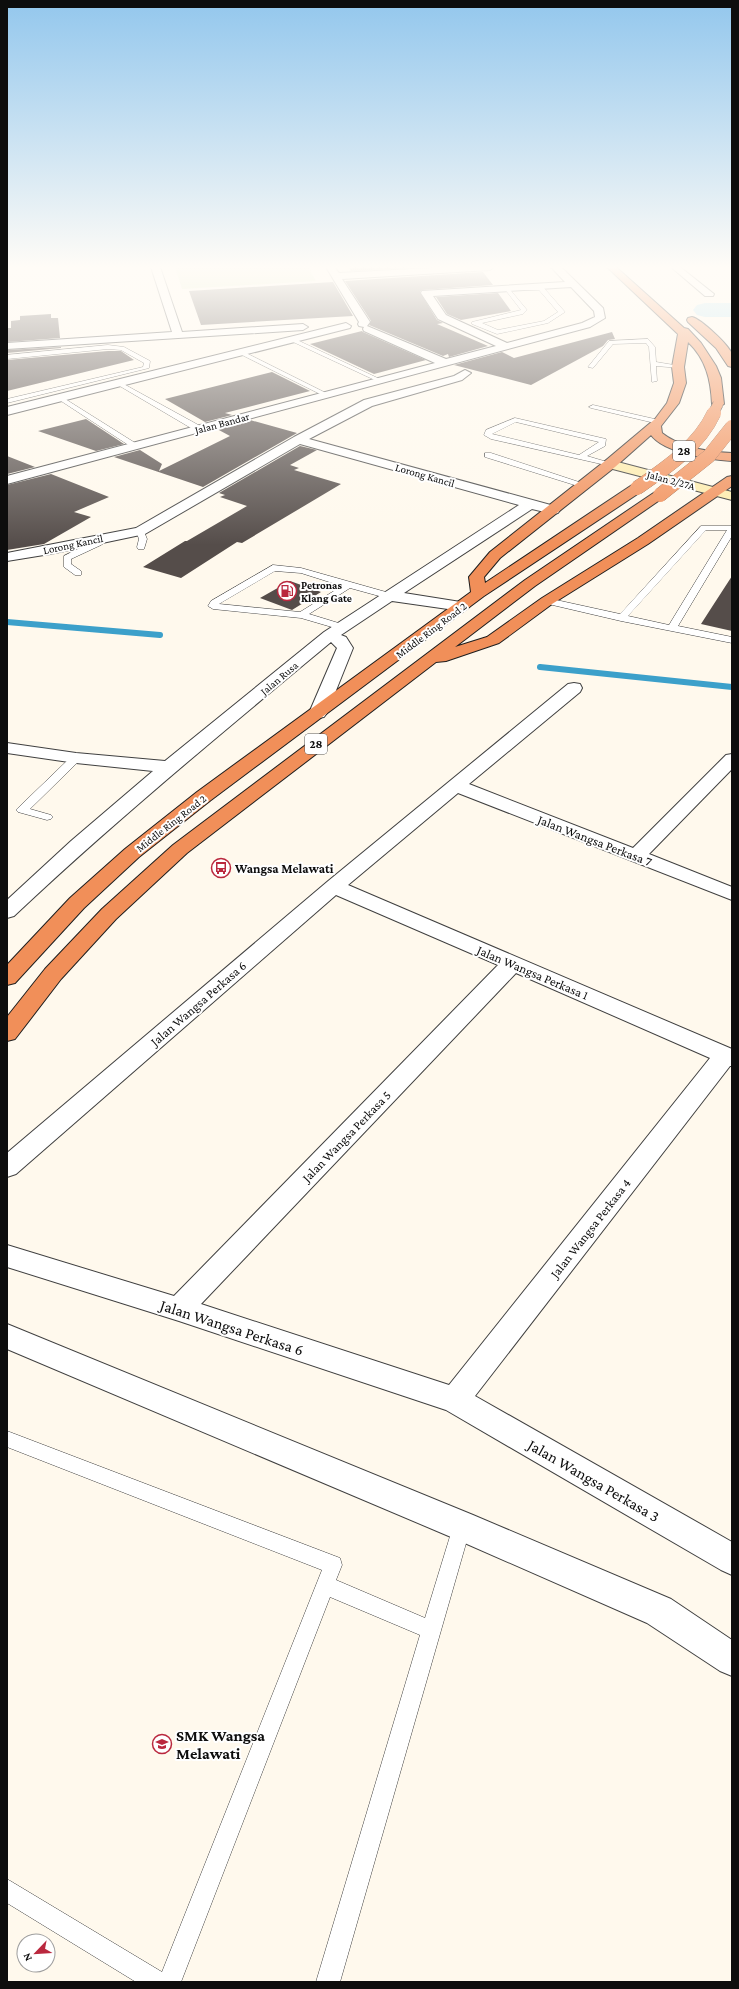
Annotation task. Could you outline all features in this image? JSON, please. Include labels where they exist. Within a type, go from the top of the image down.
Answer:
[{"type":"highway","points":[[479,593],[476,576],[495,555],[610,464],[657,424],[673,403],[680,383],[678,367],[679,360]]},
{"type":"highway","name":"Middle Ring Road 2","points":[[7,978],[77,903],[132,853],[204,796],[479,593],[637,488],[671,463],[694,442],[714,416],[718,404],[716,376],[708,360]]},
{"type":"highway","points":[[657,424],[655,433],[659,438],[670,443],[717,456],[732,457]]},
{"type":"highway","name":"Middle Ring Road 2","points":[[7,1033],[53,974],[109,914],[180,849],[420,665],[530,583],[660,495],[703,460],[717,446],[732,427]]},
{"type":"highway","points":[[420,665],[494,640],[547,601],[643,541],[714,481],[732,481]]},
{"type":"main road","name":"Jalan 2/27A","points":[[623,453],[638,457]]},
{"type":"main road","name":"Jalan 2/27A","points":[[652,460],[714,481],[732,496]]},
{"type":"main road","name":"Jalan 2/27A","points":[[610,464],[714,481]]},
{"type":"street","points":[[7,411],[215,360]]},
{"type":"street","points":[[438,360],[445,363]]},
{"type":"street","name":"Jalan Bandar","points":[[7,480],[457,360]]},
{"type":"street","name":"Lorong Kancil","points":[[7,557],[50,550],[140,531],[298,440],[368,403],[458,378],[465,373]]},
{"type":"street","name":"Lorong Kancil","points":[[298,440],[553,510]]},
{"type":"street","name":"Jalan Rusa","points":[[7,911],[78,845],[169,767],[336,631],[530,504]]},
{"type":"street","points":[[390,596],[462,606]]},
{"type":"street","points":[[318,713],[345,648],[336,631]]},
{"type":"street","name":"Jalan Wangsa Perkasa 6","points":[[7,1167],[334,886],[458,786],[574,688]]},
{"type":"street","points":[[7,748],[76,758],[169,767]]},
{"type":"street","points":[[636,856],[732,758]]},
{"type":"street","name":"Jalan Wangsa Perkasa 7","points":[[458,786],[732,894]]},
{"type":"street","name":"Jalan Wangsa Perkasa 1","points":[[334,886],[728,1056]]},
{"type":"street","name":"Jalan Wangsa Perkasa 5","points":[[179,1309],[513,963]]},
{"type":"street","name":"Jalan Wangsa Perkasa 4","points":[[455,1400],[728,1056]]},
{"type":"street","name":"Jalan Wangsa Perkasa 6","points":[[7,1256],[179,1309],[455,1400]]},
{"type":"street","points":[[7,1336],[462,1526],[660,1611],[732,1659]]},
{"type":"street","name":"Jalan Wangsa Perkasa 3","points":[[455,1400],[730,1553]]},
{"type":"lane","points":[[7,401],[146,368],[148,362],[144,360]]},
{"type":"lane","points":[[256,360],[326,395]]},
{"type":"lane","points":[[335,360],[381,381]]},
{"type":"lane","points":[[591,367],[597,360]]},
{"type":"lane","points":[[653,360],[654,381]]},
{"type":"lane","points":[[653,364],[678,367]]},
{"type":"lane","points":[[120,384],[199,429]]},
{"type":"lane","points":[[60,398],[136,446]]},
{"type":"lane","points":[[593,407],[657,424]]},
{"type":"lane","points":[[579,458],[602,444],[603,441],[515,420],[489,432],[488,435],[494,438],[579,458],[610,464]]},
{"type":"lane","points":[[488,455],[584,485]]},
{"type":"lane","points":[[621,618],[704,528],[732,529],[672,628]]},
{"type":"lane","points":[[140,531],[143,539],[141,547]]},
{"type":"lane","points":[[78,573],[67,565],[67,558],[73,554],[101,543],[108,537]]},
{"type":"lane","points":[[336,631],[302,615],[214,606],[214,603],[273,568],[328,576],[349,585],[390,596]]},
{"type":"lane","points":[[302,615],[349,585]]},
{"type":"lane","points":[[547,601],[621,618],[732,640]]},
{"type":"lane","points":[[47,817],[22,810],[76,758]]},
{"type":"lane","points":[[7,1439],[333,1565],[169,1982]]},
{"type":"lane","points":[[328,1982],[462,1526]]},
{"type":"lane","points":[[325,1584],[431,1630]]},
{"type":"lane","points":[[7,1890],[157,1982]]},
{"type":"building","points":[[7,360],[134,360],[134,360],[7,391]]},
{"type":"building","points":[[344,360],[426,360],[374,374]]},
{"type":"building","points":[[473,360],[577,360],[531,385],[454,365]]},
{"type":"building","points":[[272,372],[310,391],[225,413],[232,415],[205,422],[165,399]]},
{"type":"building","points":[[86,419],[124,444],[96,451],[38,431]]},
{"type":"building","points":[[250,420],[297,433],[203,487],[114,457],[140,450],[162,464],[159,471],[230,436],[217,429]]},
{"type":"building","points":[[300,446],[317,450],[290,465],[299,468],[294,470],[341,484],[242,543],[237,542],[181,578],[143,567],[247,506],[220,497],[225,495],[219,493]]},
{"type":"building","points":[[7,456],[35,467],[7,474]]},
{"type":"building","points":[[51,474],[109,497],[74,512],[91,517],[44,544],[7,550],[7,485]]},
{"type":"building","points":[[732,576],[732,631],[701,624],[710,610]]},
{"type":"building","points":[[290,581],[321,592],[292,610],[260,598]]},
{"type":"waterway","points":[[7,622],[160,635]]},
{"type":"waterway","points":[[540,667],[732,687]]},
{"type":"place","name":"Petronas Klang Gate","points":[[287,591]]},
{"type":"place","name":"Wangsa Melawati","points":[[221,868]]},
{"type":"place","name":"SMK Wangsa Melawati","points":[[162,1744]]}]
